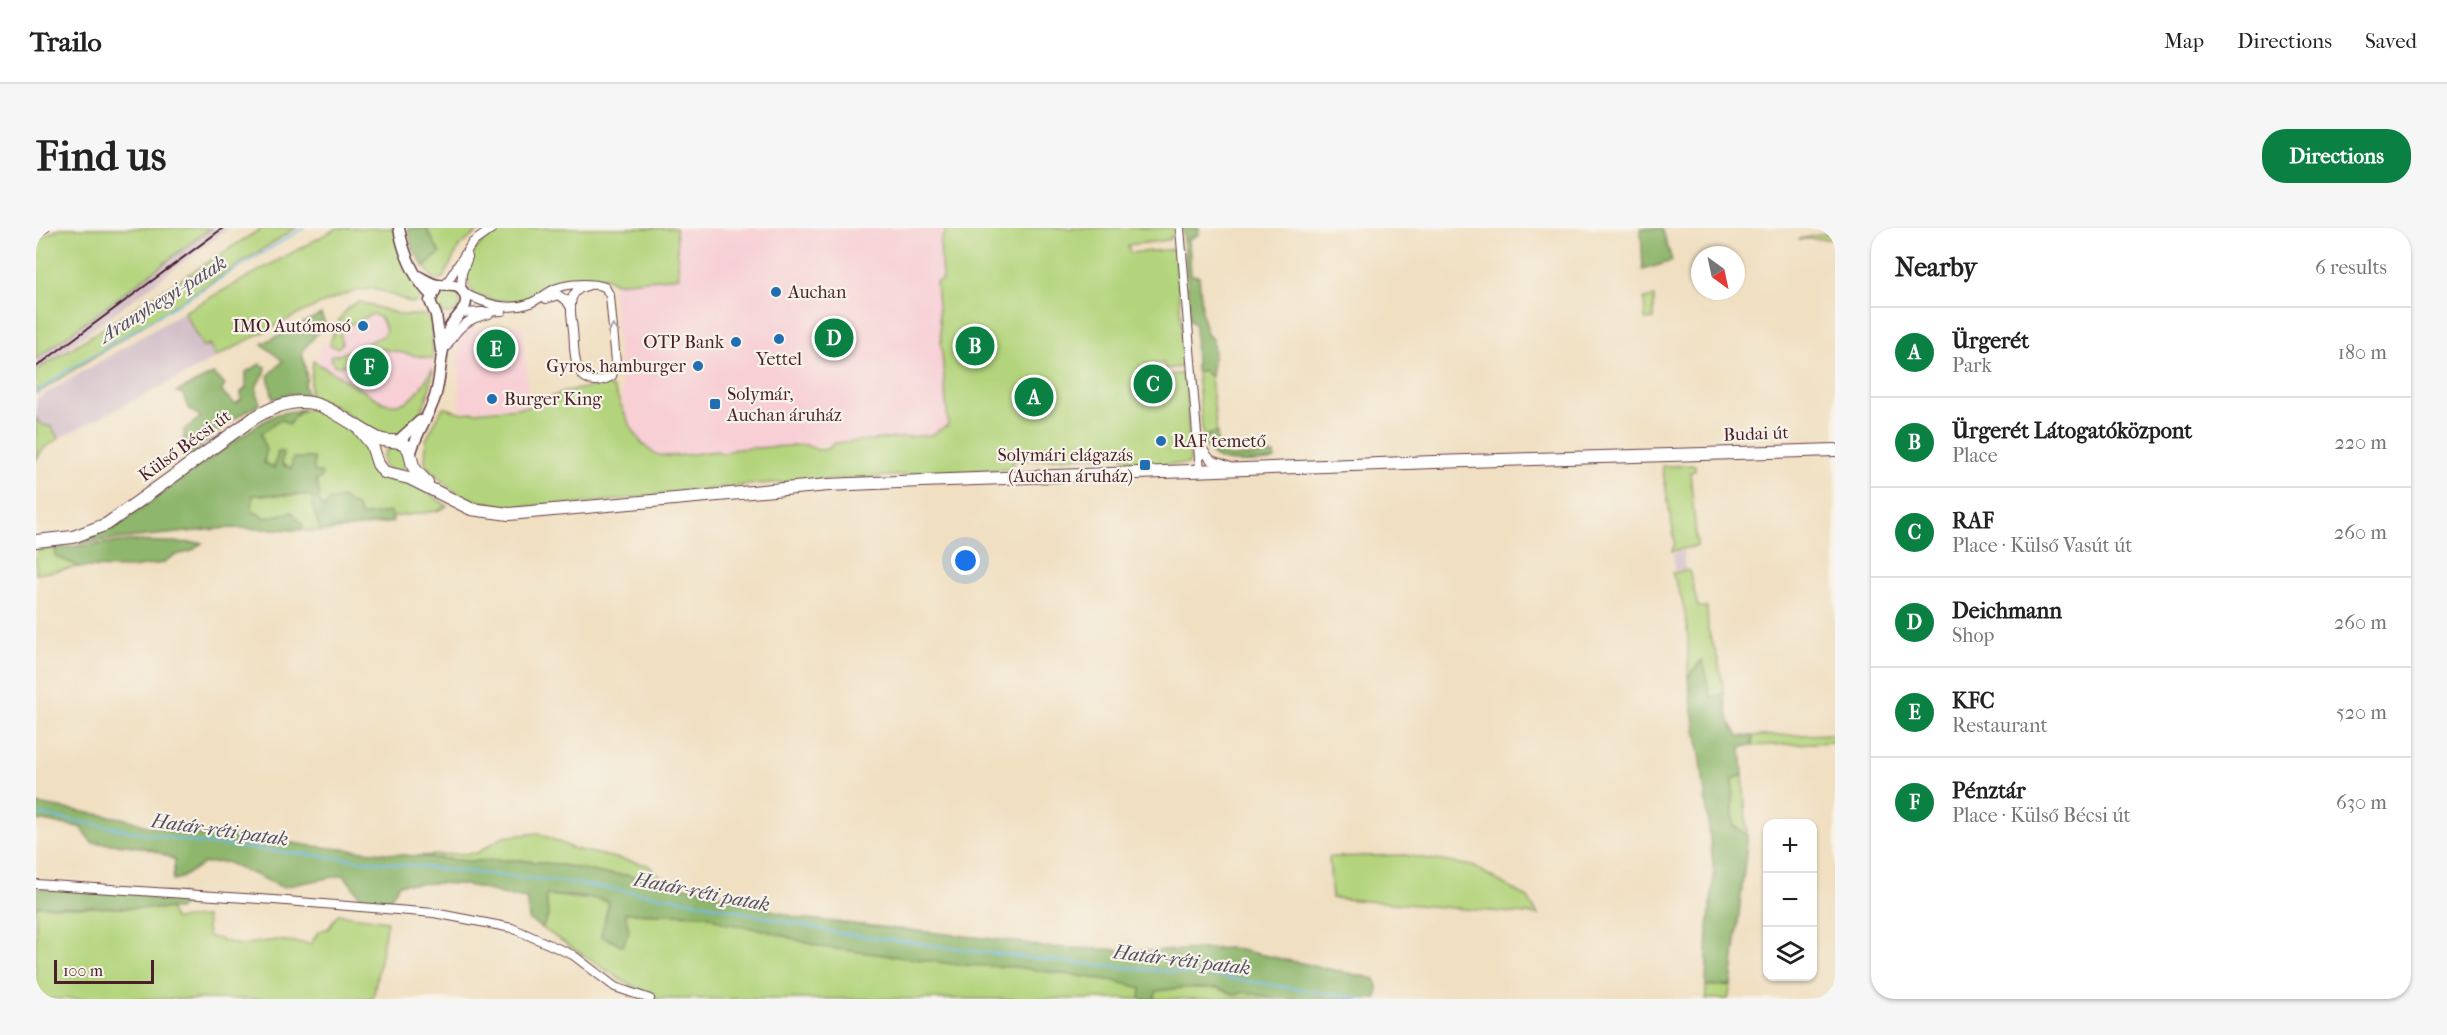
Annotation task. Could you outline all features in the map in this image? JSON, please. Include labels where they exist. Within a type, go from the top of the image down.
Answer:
[{"type":"main road","name":"Külső Bécsi út","points":[[36,541],[73,537],[107,524],[254,418],[279,405],[303,402],[325,407],[377,438],[394,441]]},
{"type":"main road","points":[[356,424],[372,445],[384,472],[410,478],[441,495]]},
{"type":"main road","points":[[377,459],[380,448],[394,441],[405,444],[421,477],[441,495]]},
{"type":"main road","name":"Budai út","points":[[441,495],[471,509],[509,514],[828,485],[1200,470],[1835,450]]},
{"type":"main road","points":[[399,475],[407,470],[411,457]]},
{"type":"street","points":[[36,232],[45,228]]},
{"type":"street","points":[[399,228],[404,249],[422,285],[432,296]]},
{"type":"street","points":[[1180,228],[1200,470]]},
{"type":"street","points":[[441,357],[436,315],[431,306],[432,296],[443,285],[472,243],[492,229]]},
{"type":"street","points":[[411,457],[438,387],[441,357],[449,329],[460,315],[466,302],[462,291],[462,273],[466,259],[492,229]]},
{"type":"street","points":[[418,276],[443,285],[456,286],[484,303],[516,306],[526,304],[560,287],[591,285],[604,287],[610,296],[615,372],[609,378],[593,381],[578,371],[571,309],[572,298],[577,290],[591,285]]},
{"type":"street","points":[[436,315],[446,319],[460,315],[526,308],[554,295],[566,300],[571,309]]},
{"type":"street","points":[[441,357],[461,326],[473,318],[501,311]]},
{"type":"street","points":[[394,441],[408,434],[430,410]]},
{"type":"street","points":[[1198,444],[1214,462],[1245,469]]},
{"type":"street","points":[[36,884],[434,913],[512,928],[573,955],[615,987],[650,999]]},
{"type":"shaded area","points":[[211,228],[229,228],[36,371],[36,359]]},
{"type":"shaded area","points":[[676,228],[947,228],[940,242],[942,281],[936,282],[951,425],[932,436],[661,457],[639,444],[624,415],[612,277]]},
{"type":"shaded area","points":[[184,312],[202,347],[209,344],[216,357],[59,438],[51,427],[41,424],[36,418],[36,399]]},
{"type":"shaded area","points":[[373,314],[381,318],[386,330],[383,336],[339,355],[339,367],[383,349],[433,359],[433,369],[418,391],[404,405],[395,406],[384,403],[321,365],[318,357],[322,342],[338,348],[340,329]]},
{"type":"shaded area","points":[[523,325],[529,406],[460,411],[458,340],[471,328]]},
{"type":"shaded area","points":[[1683,551],[1685,570],[1675,571],[1673,553]]},
{"type":"green space","points":[[60,228],[211,228],[36,359],[36,241]]},
{"type":"green space","points":[[262,228],[296,228],[36,394],[36,371]]},
{"type":"green space","points":[[337,228],[395,228],[404,259],[422,297],[415,303],[386,292],[371,289],[357,291],[317,305],[216,357],[209,344],[203,347],[184,312]]},
{"type":"green space","points":[[408,228],[426,228],[440,253],[424,267],[412,247]]},
{"type":"green space","points":[[426,228],[482,228],[459,247],[443,278],[435,280],[424,267],[440,253]]},
{"type":"green space","points":[[502,228],[676,228],[679,277],[616,283],[605,277],[559,281],[522,301],[492,300],[474,295],[467,274],[468,265],[477,248]]},
{"type":"green space","points":[[947,228],[1174,228],[1175,233],[1168,240],[1128,245],[1130,253],[1176,249],[1184,364],[1180,367],[1165,369],[1164,363],[1140,365],[1142,380],[1152,379],[1154,383],[1158,383],[1159,379],[1166,378],[1166,375],[1181,374],[1186,378],[1190,461],[1188,464],[1136,465],[1124,460],[1123,455],[1015,460],[1009,469],[755,484],[579,504],[511,507],[465,498],[446,485],[425,464],[426,440],[443,407],[462,413],[529,407],[565,391],[606,385],[614,389],[639,440],[656,454],[666,456],[717,451],[722,454],[736,449],[806,445],[818,450],[828,449],[834,443],[931,435],[948,425],[936,282],[942,280],[940,242]]},
{"type":"green space","points":[[1183,228],[1199,228],[1199,234],[1189,239],[1191,275],[1199,276],[1203,320],[1207,334],[1213,340],[1211,377],[1203,370],[1197,372],[1196,370],[1195,325],[1190,320]]},
{"type":"green space","points":[[1641,228],[1662,228],[1672,261],[1643,270]]},
{"type":"green space","points":[[1835,232],[1835,239],[1798,239]]},
{"type":"green space","points":[[443,290],[453,290],[460,297],[460,307],[453,314],[443,314],[436,307],[436,297]]},
{"type":"green space","points":[[1654,297],[1654,319],[1645,320],[1644,299]]},
{"type":"green space","points":[[359,302],[402,315],[426,315],[432,323],[433,359],[383,349],[339,367],[334,365],[330,357],[332,355],[339,355],[383,336],[386,330],[381,318],[373,314],[340,329],[342,344],[338,348],[330,345],[336,326],[343,314]]},
{"type":"green space","points":[[321,314],[325,324],[302,351],[307,379],[304,385],[307,395],[290,394],[273,399],[268,376],[283,361],[262,344]]},
{"type":"green space","points":[[313,361],[384,403],[394,404],[408,401],[414,396],[433,369],[429,392],[420,412],[404,431],[388,437],[369,429],[336,407],[309,398]]},
{"type":"green space","points":[[260,364],[266,367],[265,374],[256,388],[260,404],[224,426],[193,455],[183,452],[184,430],[201,417],[188,408],[183,394],[176,392],[213,374],[225,385],[221,391],[235,404],[241,400],[241,392],[246,388],[246,372]]},
{"type":"green space","points":[[1203,370],[1211,377],[1217,433],[1203,438],[1197,372]]},
{"type":"green space","points":[[314,408],[337,420],[358,435],[369,449],[373,468],[380,476],[412,484],[447,506],[438,511],[392,517],[391,512],[361,516],[356,506],[324,509],[317,497],[320,495],[316,481],[282,464],[282,452],[278,453],[274,468],[264,463],[266,451],[261,434],[281,419],[289,424],[300,413]]},
{"type":"green space","points":[[304,409],[295,415],[289,425],[281,419],[261,434],[266,451],[264,463],[274,468],[278,452],[283,452],[282,464],[291,469],[293,458],[314,458],[314,471],[322,474],[321,478],[316,481],[320,495],[317,497],[324,509],[329,501],[342,498],[356,506],[361,516],[391,512],[393,522],[321,532],[312,505],[314,499],[308,495],[253,495],[252,511],[265,518],[292,512],[303,525],[300,530],[227,528],[78,543],[119,524],[256,426],[277,414]]},
{"type":"green space","points":[[36,418],[41,424],[51,427],[59,438],[42,450],[36,461]]},
{"type":"green space","points":[[1217,433],[1218,448],[1230,457],[1274,454],[1275,459],[1244,462],[1215,457],[1203,438]]},
{"type":"green space","points":[[395,447],[400,448],[406,454],[406,464],[400,470],[395,471],[390,470],[384,464],[383,459],[384,454],[390,448]]},
{"type":"green space","points":[[1695,465],[1695,471],[1690,472],[1697,546],[1672,551],[1675,543],[1662,466]]},
{"type":"green space","points":[[252,495],[308,495],[314,499],[312,506],[321,532],[300,530],[302,525],[292,512],[265,518],[252,511]]},
{"type":"green space","points":[[130,541],[202,543],[192,551],[173,556],[163,563],[131,568],[80,567],[55,556],[56,548]]},
{"type":"green space","points":[[56,548],[55,556],[80,567],[36,574],[36,549]]},
{"type":"green space","points":[[1689,570],[1698,607],[1707,607],[1708,630],[1718,659],[1724,693],[1711,698],[1701,660],[1688,678],[1687,624],[1682,599],[1672,573]]},
{"type":"green space","points":[[1702,660],[1711,698],[1724,693],[1732,726],[1740,736],[1753,736],[1752,746],[1741,747],[1743,775],[1733,779],[1733,826],[1747,835],[1747,843],[1731,985],[1706,986],[1708,928],[1714,873],[1701,761],[1688,678]]},
{"type":"green space","points":[[1835,734],[1835,742],[1752,746],[1753,736]]},
{"type":"green space","points":[[1743,775],[1747,835],[1733,826],[1733,778]]},
{"type":"green space","points":[[36,804],[127,819],[147,826],[194,834],[267,839],[312,846],[467,861],[520,860],[562,865],[606,874],[628,875],[671,886],[699,888],[798,918],[1021,942],[1043,947],[1156,951],[1231,948],[1375,979],[1378,986],[1377,999],[1277,999],[1246,992],[1236,995],[1217,988],[1182,988],[1157,991],[1154,999],[1140,999],[1141,988],[1114,981],[1014,967],[960,965],[821,947],[763,930],[724,923],[707,915],[625,913],[629,931],[623,946],[601,936],[609,902],[596,899],[546,895],[548,916],[542,928],[529,920],[527,899],[467,885],[399,884],[387,905],[362,899],[344,875],[282,887],[226,862],[204,863],[181,878],[173,880],[175,860],[145,848],[92,843],[80,827],[36,820]]},
{"type":"green space","points":[[538,833],[574,849],[648,865],[671,886],[628,875],[606,874],[562,865],[520,860],[467,861],[416,856],[477,853],[503,837]]},
{"type":"green space","points":[[1405,855],[1473,866],[1528,898],[1538,915],[1332,898],[1329,857]]},
{"type":"green space","points":[[36,888],[182,894],[185,903],[179,909],[36,906]]},
{"type":"green space","points":[[546,895],[584,899],[597,897],[625,913],[707,915],[724,923],[763,930],[963,950],[1363,999],[658,999],[623,981],[542,928],[548,916]]},
{"type":"green space","points":[[36,906],[169,909],[174,919],[206,917],[208,936],[239,945],[277,940],[311,944],[318,932],[329,928],[338,914],[387,921],[373,999],[36,999]]},
{"type":"green space","points":[[1731,985],[1728,999],[1706,999],[1706,986]]},
{"type":"waterway","name":"Aranyhegyi-patak","points":[[36,393],[65,372],[304,228]]},
{"type":"waterway","name":"Határ-réti patak","points":[[36,814],[199,843],[565,882],[686,900],[839,933],[1029,958],[1221,977],[1363,999]]},
{"type":"railway","points":[[36,367],[223,228]]},
{"type":"place","name":"Auchan","points":[[776,292]]},
{"type":"place","name":"IMO Autómosó","points":[[363,326]]},
{"type":"place","name":"Deichmann","points":[[834,338]]},
{"type":"place","name":"Yettel","points":[[779,339]]},
{"type":"place","name":"OTP Bank","points":[[736,342]]},
{"type":"place","name":"Ürgerét Látogatóközpont","points":[[975,346]]},
{"type":"place","name":"KFC","points":[[496,349]]},
{"type":"place","name":"Gyros, hamburger","points":[[698,366]]},
{"type":"place","name":"Pénztár","points":[[369,367]]},
{"type":"place","name":"RAF","points":[[1153,384]]},
{"type":"place","name":"Ürgerét","points":[[1034,397]]},
{"type":"place","name":"Burger King","points":[[492,399]]},
{"type":"place","name":"Solymár, Auchan áruház","points":[[715,404]]},
{"type":"place","name":"RAF temető","points":[[1161,441]]},
{"type":"place","name":"Solymári elágazás (Auchan áruház)","points":[[1145,465]]}]
